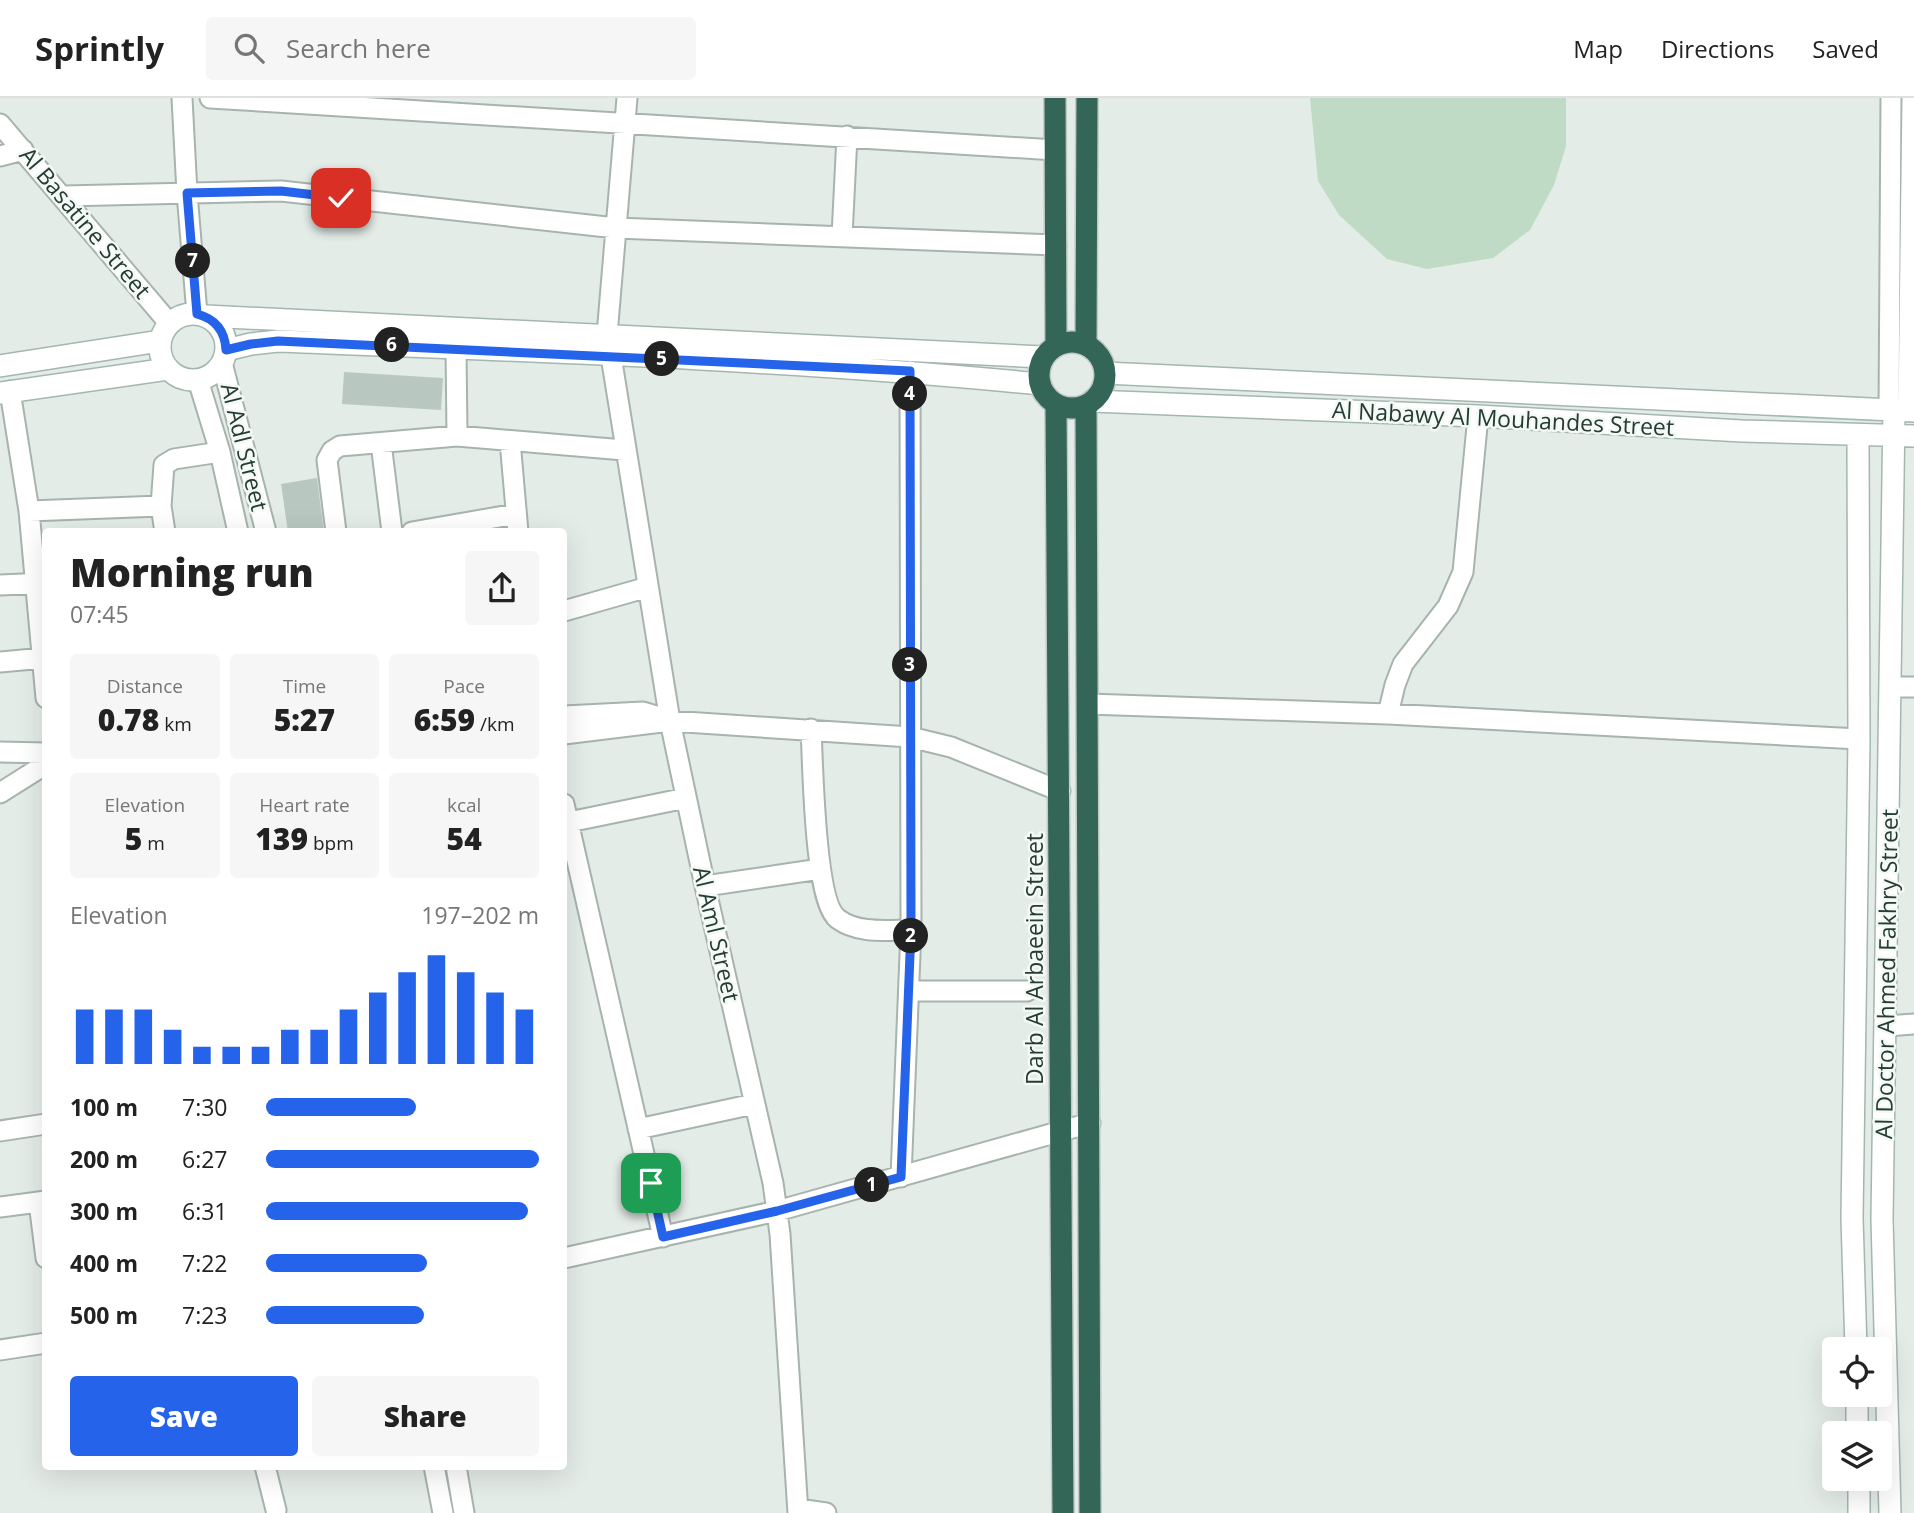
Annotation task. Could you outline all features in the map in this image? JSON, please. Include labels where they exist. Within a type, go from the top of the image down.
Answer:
[{"type":"highway","points":[[1055,98],[1056,245],[1050,351],[1039,370],[1040,384],[1046,396],[1056,405],[1066,408],[1089,403]]},
{"type":"highway","points":[[1086,345],[1087,98]]},
{"type":"highway","points":[[1050,351],[1066,342],[1086,345],[1100,357],[1105,373],[1104,384],[1089,403],[1090,1513]]},
{"type":"highway","name":"Darb Al Arbaeein Street","points":[[1056,405],[1063,1513]]},
{"type":"highway","points":[[1063,1421],[1089,1420]]},
{"type":"highway","points":[[1063,1461],[1090,1461]]},
{"type":"street","points":[[182,98],[187,193],[202,315],[222,330],[224,356]]},
{"type":"street","points":[[210,98],[400,103],[625,122],[1055,150]]},
{"type":"street","points":[[607,335],[627,98]]},
{"type":"street","points":[[1891,98],[1891,195],[1899,297],[1901,411]]},
{"type":"street","points":[[1899,297],[1911,195],[1912,98]]},
{"type":"street","name":"Al Basatine Street","points":[[0,124],[64,197],[164,332]]},
{"type":"street","points":[[842,236],[847,136]]},
{"type":"street","points":[[0,156],[23,150]]},
{"type":"street","points":[[64,197],[281,191],[616,228],[1056,245]]},
{"type":"street","points":[[1891,195],[1911,195]]},
{"type":"street","points":[[0,366],[164,332],[187,314],[607,335],[1050,351]]},
{"type":"street","points":[[164,332],[161,356],[168,369],[187,380],[208,376],[224,356],[251,344],[278,341],[910,371],[1040,384]]},
{"type":"street","points":[[456,348],[457,436]]},
{"type":"street","name":"Al Adl Street","points":[[224,356],[265,528]]},
{"type":"street","name":"Al Aml Street","points":[[611,356],[624,450],[670,721],[777,1211],[798,1511]]},
{"type":"street","points":[[42,608],[41,583],[29,511],[5,392],[168,369]]},
{"type":"street","points":[[901,1177],[911,930],[910,371]]},
{"type":"street","name":"Al Nabawy Al Mouhandes Street","points":[[1105,373],[1901,411]]},
{"type":"street","name":"Al Adl Street","points":[[198,380],[237,528]]},
{"type":"street","name":"Al Nabawy Al Mouhandes Street","points":[[1089,403],[1478,416],[1742,431],[1904,436]]},
{"type":"street","points":[[1742,431],[1743,405]]},
{"type":"street","name":"Al Doctor Ahmed Fakhry Street","points":[[1890,1513],[1882,1219],[1887,1026],[1891,532],[1904,436],[1901,411]]},
{"type":"street","points":[[1388,714],[1395,685],[1404,664],[1448,606],[1464,572],[1478,416]]},
{"type":"street","name":"Al Doctor Ahmed Fakhry Street","points":[[1856,1337],[1852,1218],[1859,739],[1858,435]]},
{"type":"street","points":[[336,528],[327,460],[340,446],[457,436],[624,450]]},
{"type":"street","points":[[459,528],[517,523],[510,441]]},
{"type":"street","points":[[381,443],[392,528]]},
{"type":"street","points":[[164,528],[161,506],[161,472],[164,465],[174,459],[219,452]]},
{"type":"street","points":[[29,511],[161,506]]},
{"type":"street","points":[[1858,532],[1891,532]]},
{"type":"street","points":[[0,585],[41,583]]},
{"type":"street","points":[[567,610],[648,587]]},
{"type":"street","points":[[0,662],[42,658]]},
{"type":"street","points":[[1891,687],[1914,687]]},
{"type":"street","points":[[1088,704],[1388,714],[1859,739]]},
{"type":"street","points":[[567,716],[643,712],[670,721]]},
{"type":"street","points":[[567,734],[670,721],[910,737],[951,747],[1060,791]]},
{"type":"street","points":[[811,729],[820,869],[828,908],[840,921],[856,929],[911,930]]},
{"type":"street","points":[[0,752],[42,753]]},
{"type":"street","points":[[0,793],[42,767]]},
{"type":"street","points":[[567,817],[686,798]]},
{"type":"street","points":[[567,826],[663,1237]]},
{"type":"street","points":[[1857,849],[1889,850]]},
{"type":"street","points":[[705,886],[820,869]]},
{"type":"street","points":[[909,991],[1027,991]]},
{"type":"street","points":[[1887,1026],[1914,1024]]},
{"type":"street","points":[[638,1129],[754,1104]]},
{"type":"street","points":[[567,1257],[777,1211],[1090,1123]]},
{"type":"street","points":[[0,1131],[42,1126]]},
{"type":"street","points":[[0,1207],[42,1201]]},
{"type":"street","points":[[1852,1218],[1882,1219]]},
{"type":"street","points":[[0,1350],[42,1344]]},
{"type":"street","points":[[266,1470],[276,1510]]},
{"type":"street","points":[[436,1470],[443,1513]]},
{"type":"street","points":[[457,1470],[464,1513]]},
{"type":"street","points":[[1858,1491],[1859,1513]]},
{"type":"street","points":[[798,1511],[826,1513]]},
{"type":"green space","points":[[1310,98],[1566,98],[1566,146],[1554,185],[1530,230],[1493,258],[1427,269],[1387,259],[1339,215],[1318,181]]},
{"type":"building","points":[[344,372],[443,378],[441,410],[342,404]]},
{"type":"building","points":[[317,478],[323,528],[287,528],[281,484]]},
{"type":"route","points":[[341,198],[281,191],[187,193],[197,314],[215,321],[226,340],[226,350],[278,341],[910,371],[911,930],[901,1177],[777,1211],[663,1237],[651,1183]]}]
